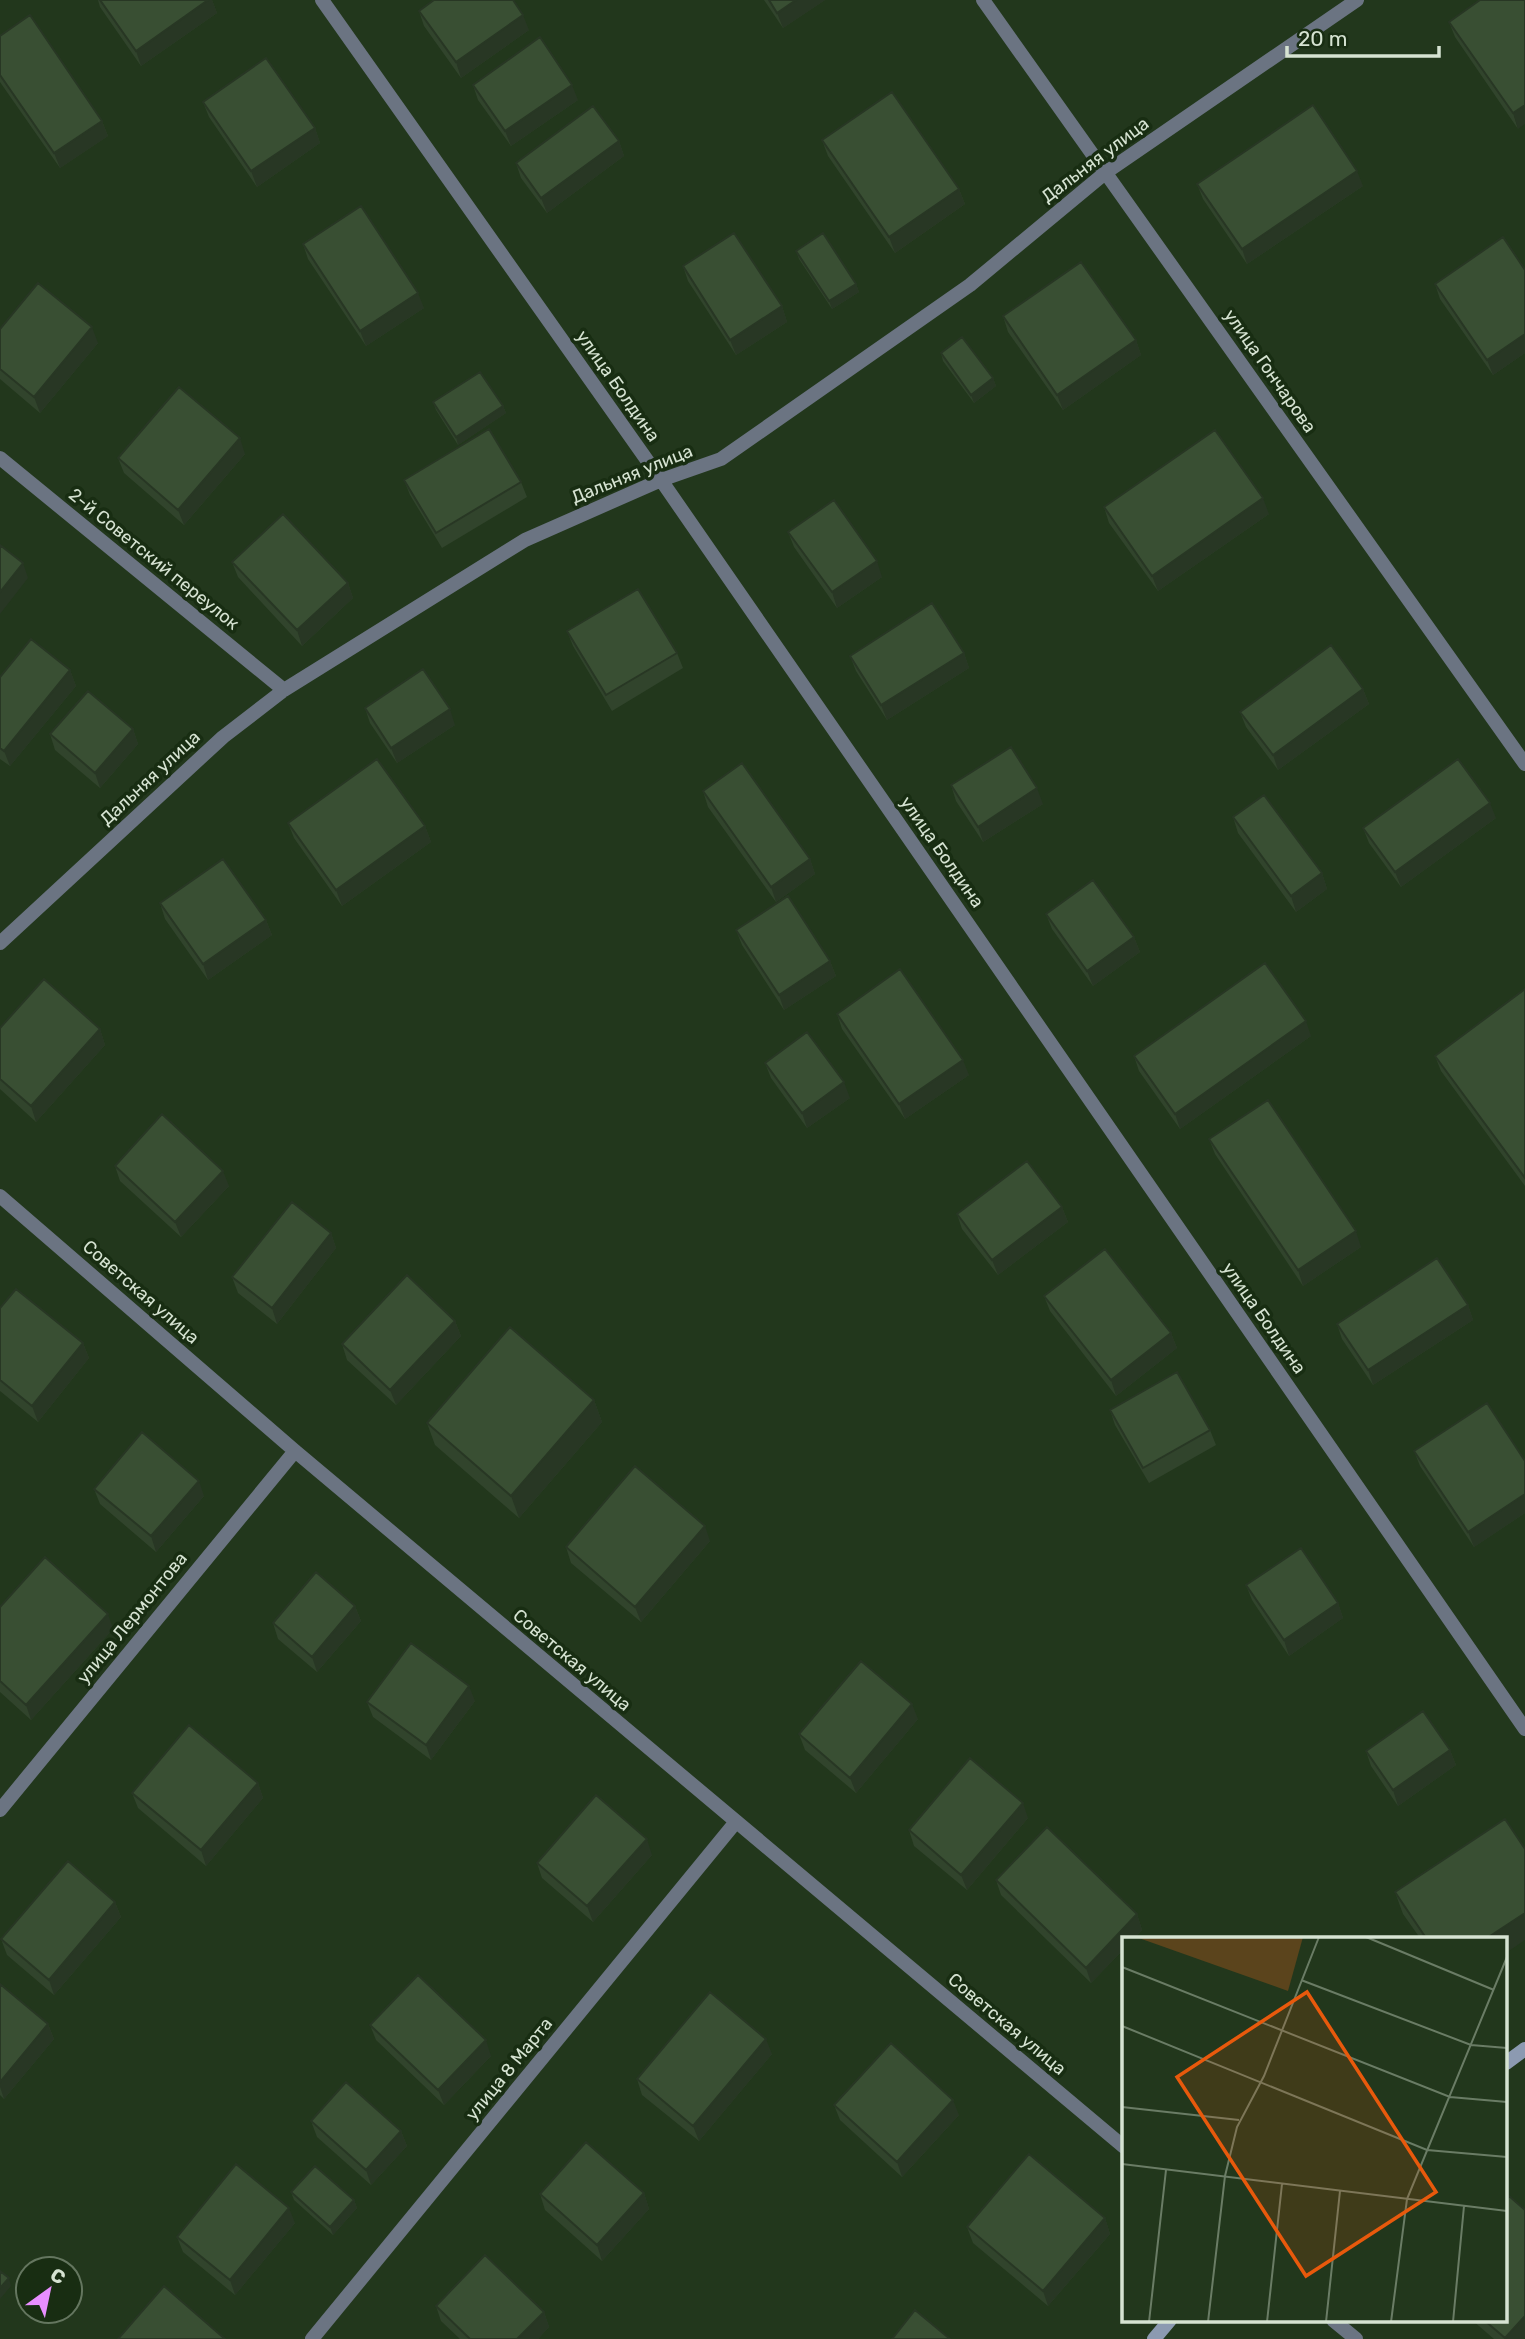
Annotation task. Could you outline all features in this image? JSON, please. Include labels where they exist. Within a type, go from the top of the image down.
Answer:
[{"type":"main road","points":[[1508,2062],[1525,2049]]},
{"type":"main road","points":[[1154,2339],[1168,2322]]},
{"type":"street","name":"улица Болдина","points":[[322,0],[661,480],[1525,1729]]},
{"type":"street","name":"улица Гончарова","points":[[983,0],[1525,764]]},
{"type":"street","name":"Дальняя улица","points":[[0,943],[223,737],[284,690],[525,540],[661,480],[722,459],[970,285],[1105,173],[1357,0]]},
{"type":"street","name":"2-й Советский переулок","points":[[0,458],[284,690]]},
{"type":"street","name":"Советская улица","points":[[0,1196],[295,1451],[1122,2145]]},
{"type":"street","name":"улица Лермонтова","points":[[0,1810],[295,1451]]},
{"type":"street","name":"улица 8 Марта","points":[[312,2339],[735,1823]]},
{"type":"street","points":[[1335,2322],[1356,2339]]},
{"type":"building","points":[[100,0],[208,0],[136,51]]},
{"type":"building","points":[[434,0],[513,0],[523,15],[456,62],[419,11]]},
{"type":"building","points":[[769,0],[796,0],[777,13]]},
{"type":"building","points":[[1480,0],[1525,0],[1525,105],[1513,113],[1449,22]]},
{"type":"building","points":[[30,15],[102,121],[54,153],[0,75],[0,36]]},
{"type":"building","points":[[540,37],[572,85],[505,131],[473,85]]},
{"type":"building","points":[[266,58],[315,128],[251,171],[203,102]]},
{"type":"building","points":[[892,92],[959,189],[889,237],[822,140]]},
{"type":"building","points":[[1313,105],[1357,171],[1242,249],[1197,184]]},
{"type":"building","points":[[593,106],[619,141],[541,198],[516,163]]},
{"type":"building","points":[[361,206],[418,293],[360,331],[303,244]]},
{"type":"building","points":[[734,233],[782,306],[730,340],[683,266]]},
{"type":"building","points":[[823,233],[856,284],[829,301],[796,251]]},
{"type":"building","points":[[1503,237],[1525,270],[1525,334],[1487,360],[1435,284]]},
{"type":"building","points":[[1081,262],[1136,340],[1057,395],[1003,316]]},
{"type":"building","points":[[38,283],[92,327],[34,397],[0,369],[0,329]]},
{"type":"building","points":[[962,337],[993,378],[971,395],[941,353]]},
{"type":"building","points":[[480,372],[503,406],[456,437],[433,402]]},
{"type":"building","points":[[179,387],[240,438],[178,510],[118,458]]},
{"type":"building","points":[[489,429],[521,482],[436,533],[404,480]]},
{"type":"building","points":[[1215,430],[1263,498],[1152,576],[1104,507]]},
{"type":"building","points":[[834,500],[877,561],[832,592],[788,532]]},
{"type":"building","points":[[283,514],[348,583],[297,630],[232,562]]},
{"type":"building","points":[[0,545],[23,563],[0,592]]},
{"type":"building","points":[[638,589],[677,653],[606,695],[567,631]]},
{"type":"building","points":[[932,603],[964,653],[881,705],[850,656]]},
{"type":"building","points":[[31,639],[70,670],[4,751],[0,748],[0,677]]},
{"type":"building","points":[[1331,645],[1363,689],[1273,755],[1240,712]]},
{"type":"building","points":[[423,669],[450,709],[391,748],[365,708]]},
{"type":"building","points":[[88,691],[133,729],[95,773],[50,734]]},
{"type":"building","points":[[1011,747],[1037,788],[978,827],[951,785]]},
{"type":"building","points":[[377,759],[425,826],[336,890],[288,823]]},
{"type":"building","points":[[1458,759],[1490,803],[1395,872],[1363,828]]},
{"type":"building","points":[[742,763],[810,859],[771,887],[703,791]]},
{"type":"building","points":[[1264,795],[1322,873],[1291,896],[1233,817]]},
{"type":"building","points":[[223,859],[266,920],[203,964],[160,903]]},
{"type":"building","points":[[1093,880],[1134,937],[1087,971],[1046,914]]},
{"type":"building","points":[[788,896],[830,961],[779,995],[736,930]]},
{"type":"building","points":[[1265,963],[1306,1021],[1175,1114],[1134,1056]]},
{"type":"building","points":[[900,969],[963,1060],[899,1104],[837,1014]]},
{"type":"building","points":[[44,979],[100,1029],[31,1106],[0,1079],[0,1028]]},
{"type":"building","points":[[1525,989],[1525,1178],[1435,1056]]},
{"type":"building","points":[[807,1032],[844,1082],[802,1113],[765,1063]]},
{"type":"building","points":[[1268,1100],[1356,1231],[1298,1270],[1209,1139]]},
{"type":"building","points":[[162,1114],[223,1171],[175,1222],[115,1166]]},
{"type":"building","points":[[1027,1161],[1062,1207],[992,1260],[957,1214]]},
{"type":"building","points":[[292,1202],[331,1233],[272,1308],[232,1277]]},
{"type":"building","points":[[1105,1249],[1171,1333],[1111,1380],[1044,1296]]},
{"type":"building","points":[[1437,1258],[1468,1305],[1368,1370],[1337,1324]]},
{"type":"building","points":[[407,1275],[455,1321],[390,1390],[342,1344]]},
{"type":"building","points":[[16,1289],[83,1343],[32,1406],[0,1380],[0,1308]]},
{"type":"building","points":[[510,1327],[594,1400],[511,1496],[427,1423]]},
{"type":"building","points":[[1177,1372],[1210,1430],[1143,1468],[1110,1410]]},
{"type":"building","points":[[1487,1403],[1525,1461],[1525,1494],[1468,1532],[1414,1451]]},
{"type":"building","points":[[142,1432],[199,1481],[151,1536],[94,1489]]},
{"type":"building","points":[[635,1466],[705,1526],[635,1607],[566,1547]]},
{"type":"building","points":[[1301,1548],[1338,1603],[1284,1640],[1246,1585]]},
{"type":"building","points":[[45,1557],[108,1614],[26,1705],[0,1681],[0,1607]]},
{"type":"building","points":[[316,1572],[355,1606],[312,1657],[273,1623]]},
{"type":"building","points":[[411,1643],[469,1686],[426,1745],[367,1702]]},
{"type":"building","points":[[861,1661],[912,1704],[850,1778],[799,1734]]},
{"type":"building","points":[[1423,1711],[1450,1750],[1393,1790],[1366,1751]]},
{"type":"building","points":[[189,1725],[258,1783],[201,1850],[132,1793]]},
{"type":"building","points":[[970,1758],[1023,1803],[961,1875],[909,1830]]},
{"type":"building","points":[[596,1795],[647,1839],[587,1906],[537,1863]]},
{"type":"building","points":[[1505,1819],[1525,1849],[1525,1913],[1489,1937],[1425,1937],[1395,1892]]},
{"type":"building","points":[[1047,1827],[1137,1914],[1086,1968],[996,1880]]},
{"type":"building","points":[[68,1861],[115,1902],[49,1980],[1,1939]]},
{"type":"building","points":[[418,1975],[486,2040],[438,2090],[370,2025]]},
{"type":"building","points":[[0,1984],[48,2024],[0,2082]]},
{"type":"building","points":[[710,1992],[766,2039],[693,2126],[637,2079]]},
{"type":"building","points":[[891,2043],[953,2100],[897,2162],[834,2105]]},
{"type":"building","points":[[346,2082],[401,2131],[366,2170],[311,2121]]},
{"type":"building","points":[[586,2142],[644,2193],[597,2245],[540,2194]]},
{"type":"building","points":[[1029,2154],[1105,2218],[1043,2291],[967,2227]]},
{"type":"building","points":[[236,2164],[289,2208],[230,2280],[177,2237]]},
{"type":"building","points":[[315,2166],[354,2200],[330,2227],[291,2192]]},
{"type":"building","points":[[1508,2198],[1525,2210],[1525,2316],[1505,2338],[1486,2322],[1508,2322]]},
{"type":"building","points":[[485,2255],[544,2312],[517,2339],[470,2339],[436,2306]]},
{"type":"building","points":[[0,2271],[9,2278],[0,2288]]},
{"type":"building","points":[[164,2286],[225,2339],[118,2339]]},
{"type":"building","points":[[915,2310],[950,2339],[892,2339]]}]
